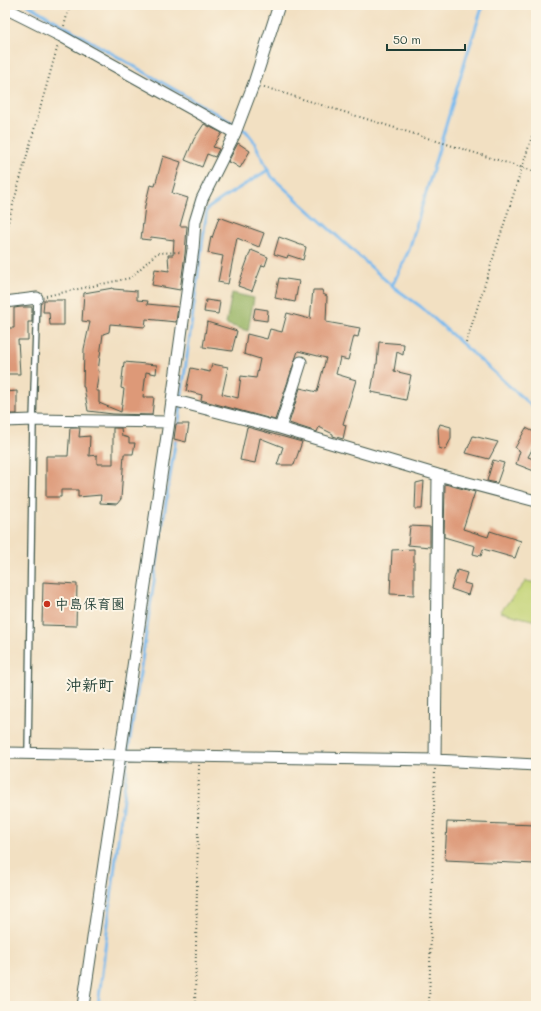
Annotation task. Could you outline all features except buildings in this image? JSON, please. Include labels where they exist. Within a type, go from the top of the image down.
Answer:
[{"type":"street","points":[[83,1006],[169,422],[193,249],[195,222],[202,199],[235,133],[254,83],[279,5]]},
{"type":"street","points":[[5,8],[61,36],[235,133]]},
{"type":"street","points":[[5,302],[37,298]]},
{"type":"street","points":[[280,428],[301,362]]},
{"type":"street","points":[[172,400],[280,428],[438,475],[536,501]]},
{"type":"street","points":[[5,422],[33,420],[169,422]]},
{"type":"street","points":[[436,760],[438,475]]},
{"type":"street","points":[[5,753],[436,760],[536,765]]},
{"type":"lane","points":[[28,754],[33,420],[37,298]]},
{"type":"path","points":[[5,233],[70,5]]},
{"type":"path","points":[[254,83],[536,172]]},
{"type":"path","points":[[466,343],[536,124]]},
{"type":"path","points":[[37,298],[130,278],[157,253],[179,253],[193,249]]},
{"type":"path","points":[[195,1006],[200,756]]},
{"type":"path","points":[[429,1006],[436,760]]},
{"type":"green space","points":[[232,293],[254,298],[248,331],[226,324]]},
{"type":"green space","points":[[526,581],[536,583],[536,621],[500,612]]},
{"type":"waterway","points":[[28,5],[236,125]]},
{"type":"waterway","points":[[392,286],[409,250],[483,5]]},
{"type":"waterway","points":[[240,128],[246,131],[253,140],[272,177],[392,286],[420,306],[536,410]]},
{"type":"waterway","points":[[181,400],[207,209],[268,170]]},
{"type":"waterway","points":[[178,428],[181,406]]},
{"type":"waterway","points":[[128,752],[176,437]]},
{"type":"waterway","points":[[98,1006],[128,758]]},
{"type":"place","name":"中島保育園","points":[[47,604]]},
{"type":"district","name":"沖新町","points":[[90,685]]}]
